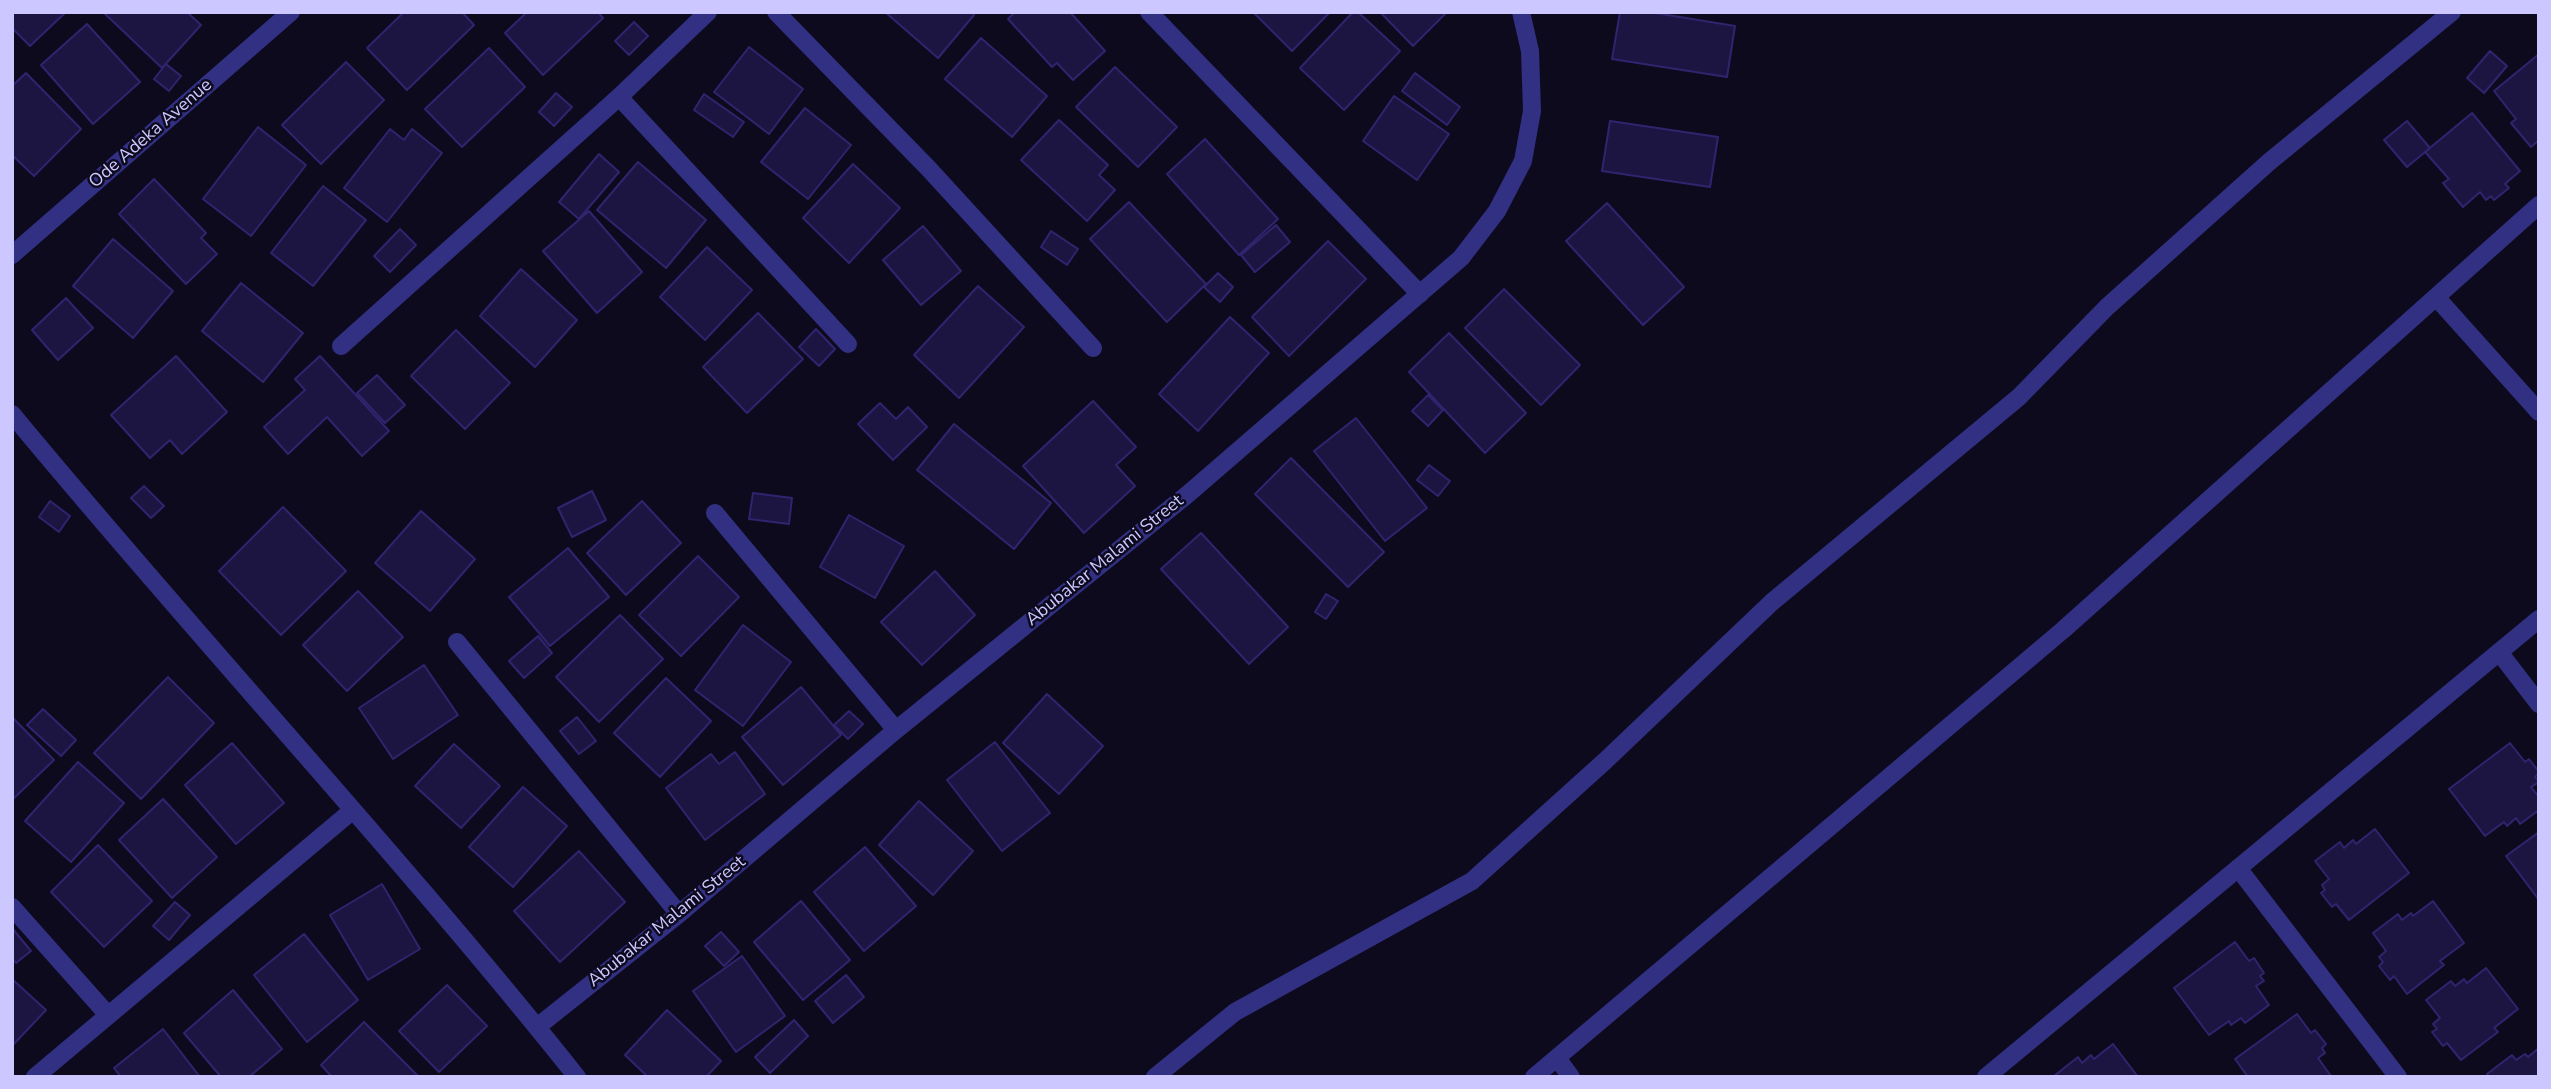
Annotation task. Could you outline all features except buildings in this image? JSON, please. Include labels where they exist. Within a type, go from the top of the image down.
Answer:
[{"type":"street","name":"Ode Adeka Avenue","points":[[12,255],[291,12]]},
{"type":"street","points":[[341,346],[619,97],[708,12]]},
{"type":"street","points":[[776,12],[929,169],[1093,348]]},
{"type":"street","points":[[1149,12],[1420,294]]},
{"type":"street","name":"Abubakar Malami Street","points":[[537,1027],[678,914],[896,730],[1188,494],[1461,258],[1497,211],[1523,161],[1532,111],[1530,51],[1521,12]]},
{"type":"street","points":[[1155,1077],[1235,1012],[1472,881],[1605,761],[1772,602],[2019,397],[2107,307],[2269,162],[2452,12]]},
{"type":"street","points":[[619,97],[848,344]]},
{"type":"street","points":[[1534,1077],[2063,630],[2539,205]]},
{"type":"street","points":[[2437,296],[2539,412]]},
{"type":"street","points":[[12,414],[353,810],[577,1077]]},
{"type":"street","points":[[715,513],[896,730]]},
{"type":"street","points":[[1986,1077],[2539,619]]},
{"type":"street","points":[[457,642],[678,914]]},
{"type":"street","points":[[2499,652],[2539,704]]},
{"type":"street","points":[[34,1077],[353,810]]},
{"type":"street","points":[[2238,869],[2398,1077]]},
{"type":"street","points":[[12,907],[108,1015]]},
{"type":"street","points":[[1557,1058],[1571,1077]]}]
